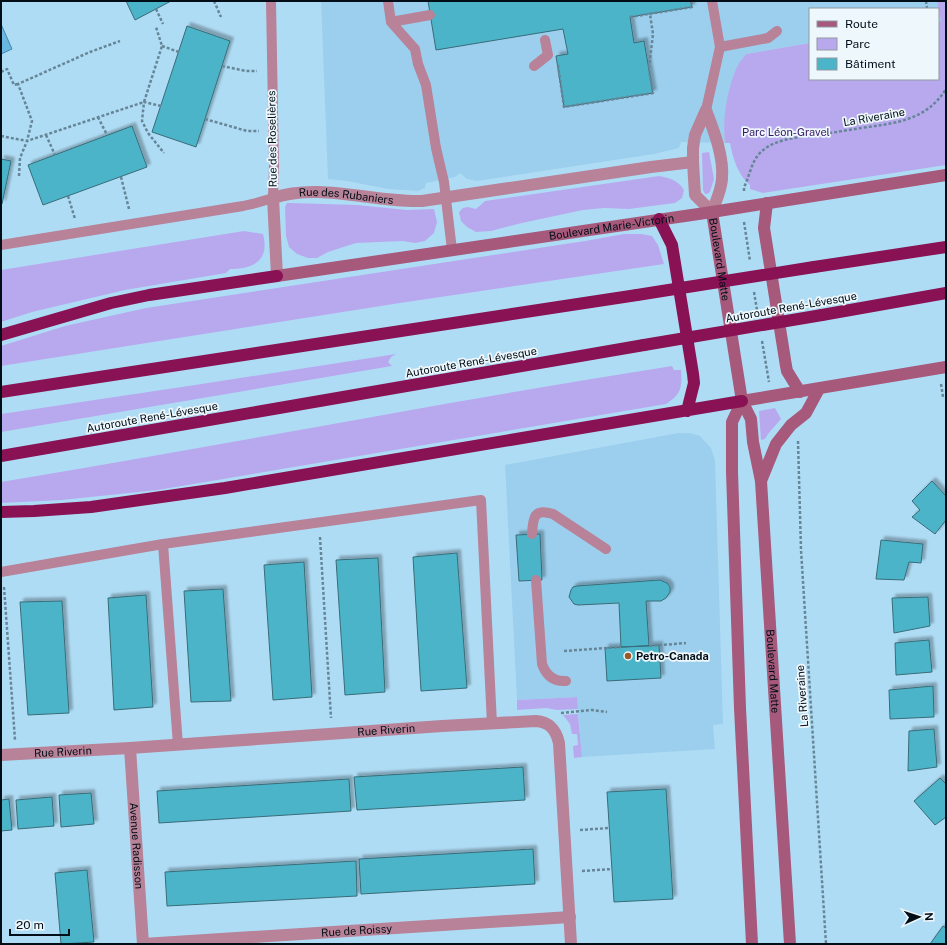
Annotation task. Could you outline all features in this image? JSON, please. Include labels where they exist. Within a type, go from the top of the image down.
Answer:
[{"type":"highway","points":[[659,219],[672,245],[693,374],[694,383],[687,411]]},
{"type":"highway","points":[[1,392],[946,247]]},
{"type":"highway","points":[[1,334],[111,303],[149,295],[277,276]]},
{"type":"highway","name":"Autoroute René-Lévesque","points":[[1,456],[946,294]]},
{"type":"highway","points":[[1,512],[91,507],[225,488],[742,401]]},
{"type":"main road","name":"Boulevard Marie-Victorin","points":[[277,276],[712,212],[946,175]]},
{"type":"main road","points":[[767,203],[764,228],[786,366],[800,392]]},
{"type":"main road","name":"Boulevard Matte","points":[[712,212],[742,401],[751,418],[753,442],[761,481],[790,944]]},
{"type":"main road","points":[[752,944],[740,708],[732,472],[732,422],[742,401],[946,367]]},
{"type":"main road","points":[[761,481],[776,444],[791,425],[806,413],[820,389]]},
{"type":"street","name":"Boulevard Matte","points":[[706,110],[716,136],[722,174],[720,193],[712,212],[695,195],[692,162],[695,135],[706,110]]},
{"type":"street","name":"Rue des Rubaniers","points":[[273,198],[294,193],[331,192],[392,200],[422,201],[446,199],[692,162]]},
{"type":"street","name":"Rue des Roselières","points":[[273,198],[277,276]]},
{"type":"street","name":"Rue Riverin","points":[[1,755],[541,722],[549,725],[554,730],[559,743],[571,944]]},
{"type":"street","name":"Avenue Radisson","points":[[130,748],[143,944]]},
{"type":"street","name":"Rue de Roissy","points":[[143,944],[570,917]]},
{"type":"lane","name":"Rue des Roselières","points":[[271,1],[274,165],[273,198]]},
{"type":"lane","points":[[388,1],[391,22],[415,49],[418,64],[426,85],[436,148],[444,182],[452,250]]},
{"type":"lane","points":[[706,110],[720,48],[712,1]]},
{"type":"lane","points":[[391,22],[430,15]]},
{"type":"lane","points":[[720,48],[768,38],[777,31]]},
{"type":"lane","points":[[534,66],[548,55],[545,40]]},
{"type":"lane","name":"Rue des Rubaniers","points":[[1,245],[256,204],[273,198]]},
{"type":"lane","points":[[2,571],[163,544],[481,500],[492,724]]},
{"type":"lane","points":[[532,534],[532,524],[535,515],[539,512],[545,511],[553,514],[606,549]]},
{"type":"lane","points":[[163,544],[178,745]]},
{"type":"lane","points":[[536,580],[542,664],[548,676],[554,680],[566,681]]},
{"type":"path","points":[[214,1],[221,17]]},
{"type":"path","points":[[630,17],[692,7],[691,1]]},
{"type":"path","points":[[926,1],[927,8]]},
{"type":"path","points":[[156,9],[163,24]]},
{"type":"path","points":[[557,63],[564,107],[653,93],[649,69],[652,34],[650,14]]},
{"type":"path","points":[[156,27],[162,46],[144,102],[142,121],[148,133],[164,153]]},
{"type":"path","points":[[1,72],[7,69],[14,85],[18,84],[90,52],[120,41]]},
{"type":"path","points":[[162,46],[179,52]]},
{"type":"path","points":[[222,66],[246,71],[272,71]]},
{"type":"path","points":[[18,84],[32,121],[27,141],[20,158],[19,176]]},
{"type":"path","name":"La Riveraine","points":[[746,184],[751,168],[760,152],[772,145],[800,137],[903,121],[927,110],[935,104],[946,89]]},
{"type":"path","points":[[1,136],[27,141],[144,102],[161,106]]},
{"type":"path","points":[[98,117],[107,135]]},
{"type":"path","points":[[205,119],[247,130],[273,130]]},
{"type":"path","points":[[46,135],[55,155]]},
{"type":"path","points":[[121,177],[133,224]]},
{"type":"path","points":[[68,196],[79,232]]},
{"type":"path","points":[[744,222],[750,265]]},
{"type":"path","points":[[754,287],[758,318]]},
{"type":"path","points":[[762,340],[769,383]]},
{"type":"path","name":"La Riveraine","points":[[799,446],[800,550],[826,944]]},
{"type":"path","points":[[319,522],[332,734]]},
{"type":"path","points":[[2,571],[16,754]]},
{"type":"path","points":[[649,646],[686,643]]},
{"type":"path","points":[[564,651],[621,647]]},
{"type":"path","points":[[561,713],[592,710],[607,712]]},
{"type":"path","points":[[565,831],[609,828]]},
{"type":"path","points":[[567,872],[612,869]]},
{"type":"shaded area","points":[[321,1],[937,1],[938,8],[809,8],[809,43],[746,54],[738,65],[726,105],[724,128],[725,143],[681,142],[679,148],[654,154],[477,181],[467,179],[460,173],[455,177],[426,183],[425,188],[418,191],[388,189],[328,179]]},
{"type":"shaded area","points":[[939,11],[941,21],[939,22]]},
{"type":"shaded area","points":[[1,24],[12,49],[1,54]]},
{"type":"shaded area","points":[[678,433],[690,433],[700,436],[711,448],[715,460],[723,724],[713,725],[715,749],[582,757],[577,697],[517,700],[505,465]]},
{"type":"green space","name":"Parc Léon-Gravel","points":[[937,1],[946,1],[946,165],[763,193],[750,189],[750,185],[742,176],[737,166],[730,143],[725,143],[724,134],[726,104],[730,85],[738,65],[746,54],[809,43],[809,80],[939,80],[939,22],[941,21]]},
{"type":"green space","points":[[709,152],[714,179],[710,192],[705,194],[703,190],[702,153]]},
{"type":"green space","points":[[659,176],[670,179],[679,184],[684,190],[682,198],[675,203],[629,209],[604,208],[583,210],[491,231],[476,232],[467,227],[461,221],[459,212],[463,208],[468,207],[476,209],[485,201]]},
{"type":"green space","points":[[287,203],[357,205],[407,210],[434,209],[437,222],[434,233],[425,241],[415,243],[403,241],[356,243],[328,252],[317,258],[308,258],[297,254],[289,247],[286,236],[285,207]]},
{"type":"green space","points":[[244,231],[263,234],[265,243],[264,250],[262,256],[253,265],[239,269],[230,269],[226,273],[125,290],[32,312],[1,322],[1,270]]},
{"type":"green space","points":[[624,234],[641,234],[652,236],[658,245],[664,264],[400,303],[1,366],[1,346],[65,326],[146,308]]},
{"type":"green space","points":[[396,354],[391,357],[388,362],[392,366],[1,432],[1,414]]},
{"type":"green space","points":[[672,366],[674,370],[681,370],[681,386],[675,397],[666,404],[158,490],[62,500],[1,503],[1,482]]},
{"type":"green space","points":[[775,408],[781,419],[765,439],[761,440],[759,411]]},
{"type":"green space","points":[[577,697],[578,709],[557,710],[546,708],[517,710],[517,700]]},
{"type":"green space","points":[[578,714],[582,757],[574,758],[573,746],[578,745],[577,734],[572,734],[570,724],[563,715]]},
{"type":"building","points":[[126,1],[171,1],[135,20]]},
{"type":"building","points":[[428,1],[691,1],[692,7],[630,17],[634,43],[644,41],[653,93],[564,107],[556,56],[568,54],[563,29],[436,50]]},
{"type":"building","points":[[187,26],[230,41],[196,147],[152,132]]},
{"type":"building","points":[[132,126],[147,167],[43,205],[28,165]]},
{"type":"building","points":[[1,159],[11,161],[2,204],[1,203]]},
{"type":"building","points":[[932,481],[946,496],[946,520],[935,534],[912,517],[920,510],[912,501]]},
{"type":"building","points":[[540,534],[542,580],[519,581],[516,535]]},
{"type":"building","points":[[881,540],[923,544],[921,563],[909,562],[904,580],[876,579]]},
{"type":"building","points":[[457,553],[467,688],[421,691],[413,557]]},
{"type":"building","points":[[378,558],[385,692],[345,695],[336,560]]},
{"type":"building","points":[[304,562],[312,697],[273,700],[264,565]]},
{"type":"building","points":[[660,580],[667,583],[670,587],[670,592],[666,598],[661,601],[646,601],[649,646],[621,647],[619,603],[578,605],[574,604],[569,597],[573,587],[577,586]]},
{"type":"building","points":[[223,589],[231,701],[191,702],[184,591]]},
{"type":"building","points":[[146,595],[153,707],[114,710],[108,598]]},
{"type":"building","points":[[928,597],[930,626],[894,633],[892,598]]},
{"type":"building","points":[[62,601],[69,713],[28,715],[20,602]]},
{"type":"building","points":[[929,640],[932,672],[896,675],[895,643]]},
{"type":"building","points":[[659,645],[661,678],[607,681],[605,648]]},
{"type":"building","points":[[933,686],[934,717],[890,719],[889,690]]},
{"type":"building","points":[[934,729],[937,767],[908,771],[909,731]]},
{"type":"building","points":[[523,767],[525,800],[357,810],[354,777]]},
{"type":"building","points":[[940,778],[946,784],[946,817],[935,825],[914,801]]},
{"type":"building","points":[[349,779],[351,811],[159,823],[157,791]]},
{"type":"building","points":[[666,789],[673,899],[614,902],[607,792]]},
{"type":"building","points":[[91,793],[94,824],[61,827],[59,795]]},
{"type":"building","points":[[52,797],[54,826],[18,829],[16,800]]},
{"type":"building","points":[[9,799],[12,830],[1,831],[1,800]]},
{"type":"building","points":[[533,849],[535,884],[361,894],[359,859]]},
{"type":"building","points":[[356,861],[357,896],[167,906],[165,872]]},
{"type":"building","points":[[87,870],[94,942],[61,944],[55,873]]},
{"type":"building","points":[[943,926],[946,928],[946,944],[930,944]]},
{"type":"place","name":"Petro-Canada","points":[[628,656]]}]
